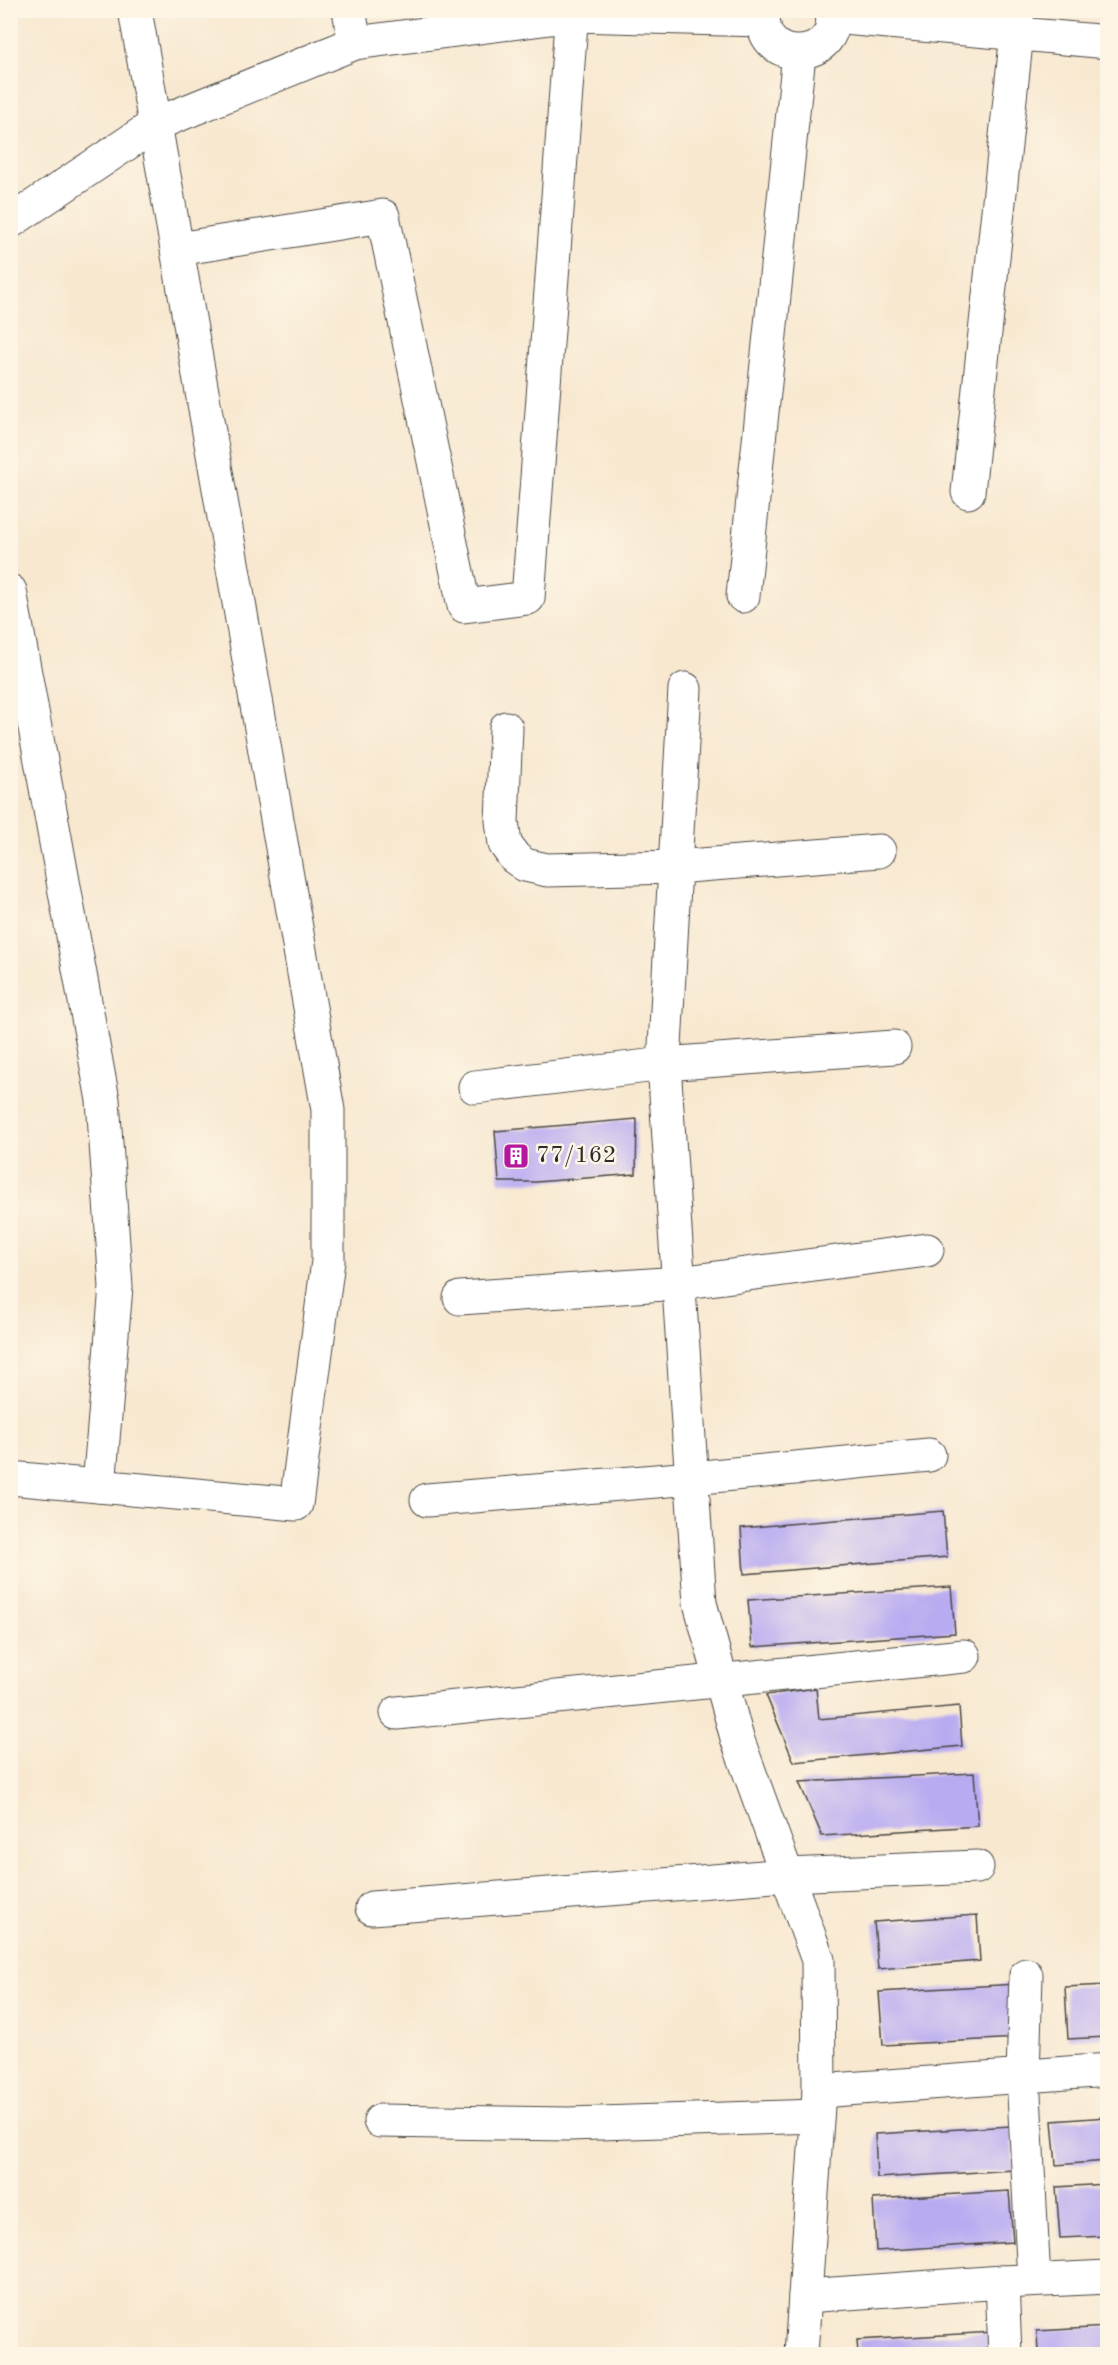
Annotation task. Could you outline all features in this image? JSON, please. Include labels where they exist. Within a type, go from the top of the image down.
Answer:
[{"type":"street","points":[[10,1478],[296,1504],[328,1261],[328,1110],[135,10]]},
{"type":"street","points":[[349,10],[355,43]]},
{"type":"street","points":[[10,222],[156,124],[355,43],[572,13],[763,15],[765,33],[773,44],[785,51],[799,54],[812,51],[824,42],[831,31],[832,14],[1017,22],[1107,42]]},
{"type":"street","points":[[178,249],[383,216],[464,606],[528,598],[572,13]]},
{"type":"street","points":[[968,492],[1017,22]]},
{"type":"street","points":[[743,596],[799,54]]},
{"type":"street","points":[[10,591],[103,1100],[116,1287],[99,1486]]},
{"type":"street","points":[[685,689],[664,1064],[700,1603],[737,1738],[818,1960],[818,2103],[801,2355]]},
{"type":"street","points":[[506,728],[502,820],[505,844],[515,858],[525,865],[547,870],[675,867],[879,852]]},
{"type":"street","points":[[476,1087],[664,1064],[894,1047]]},
{"type":"street","points":[[460,1298],[679,1284],[927,1250]]},
{"type":"street","points":[[427,1500],[929,1455]]},
{"type":"street","points":[[397,1713],[964,1656]]},
{"type":"street","points":[[372,1908],[787,1875],[977,1867]]},
{"type":"street","points":[[1026,1975],[1023,2076],[1034,2280]]},
{"type":"street","points":[[380,2121],[569,2124],[818,2103],[1023,2076],[1107,2070]]},
{"type":"street","points":[[805,2296],[1107,2277]]},
{"type":"street","points":[[1002,2282],[1005,2355]]},
{"type":"building","points":[[637,1119],[636,1174],[536,1182],[499,1182],[495,1131]]},
{"type":"building","points":[[943,1511],[947,1557],[744,1574],[741,1528]]},
{"type":"building","points":[[951,1587],[955,1633],[752,1647],[748,1600]]},
{"type":"building","points":[[816,1688],[819,1719],[959,1706],[962,1746],[794,1762],[766,1695]]},
{"type":"building","points":[[974,1773],[978,1826],[822,1836],[799,1782]]},
{"type":"building","points":[[977,1915],[980,1961],[878,1969],[874,1922]]},
{"type":"building","points":[[1016,1984],[1019,2038],[883,2045],[879,1992]]},
{"type":"building","points":[[1107,1985],[1107,2037],[1068,2039],[1065,1987]]},
{"type":"building","points":[[1107,2117],[1107,2161],[1056,2165],[1052,2121]]},
{"type":"building","points":[[1011,2126],[1014,2170],[877,2178],[875,2134]]},
{"type":"building","points":[[1107,2184],[1107,2236],[1060,2238],[1056,2187]]},
{"type":"building","points":[[1009,2191],[1013,2242],[876,2251],[873,2199]]},
{"type":"building","points":[[1107,2327],[1107,2354],[1038,2354],[1037,2331]]},
{"type":"building","points":[[994,2332],[996,2354],[858,2354],[857,2340]]},
{"type":"place","name":"77/162","points":[[516,1156]]}]
